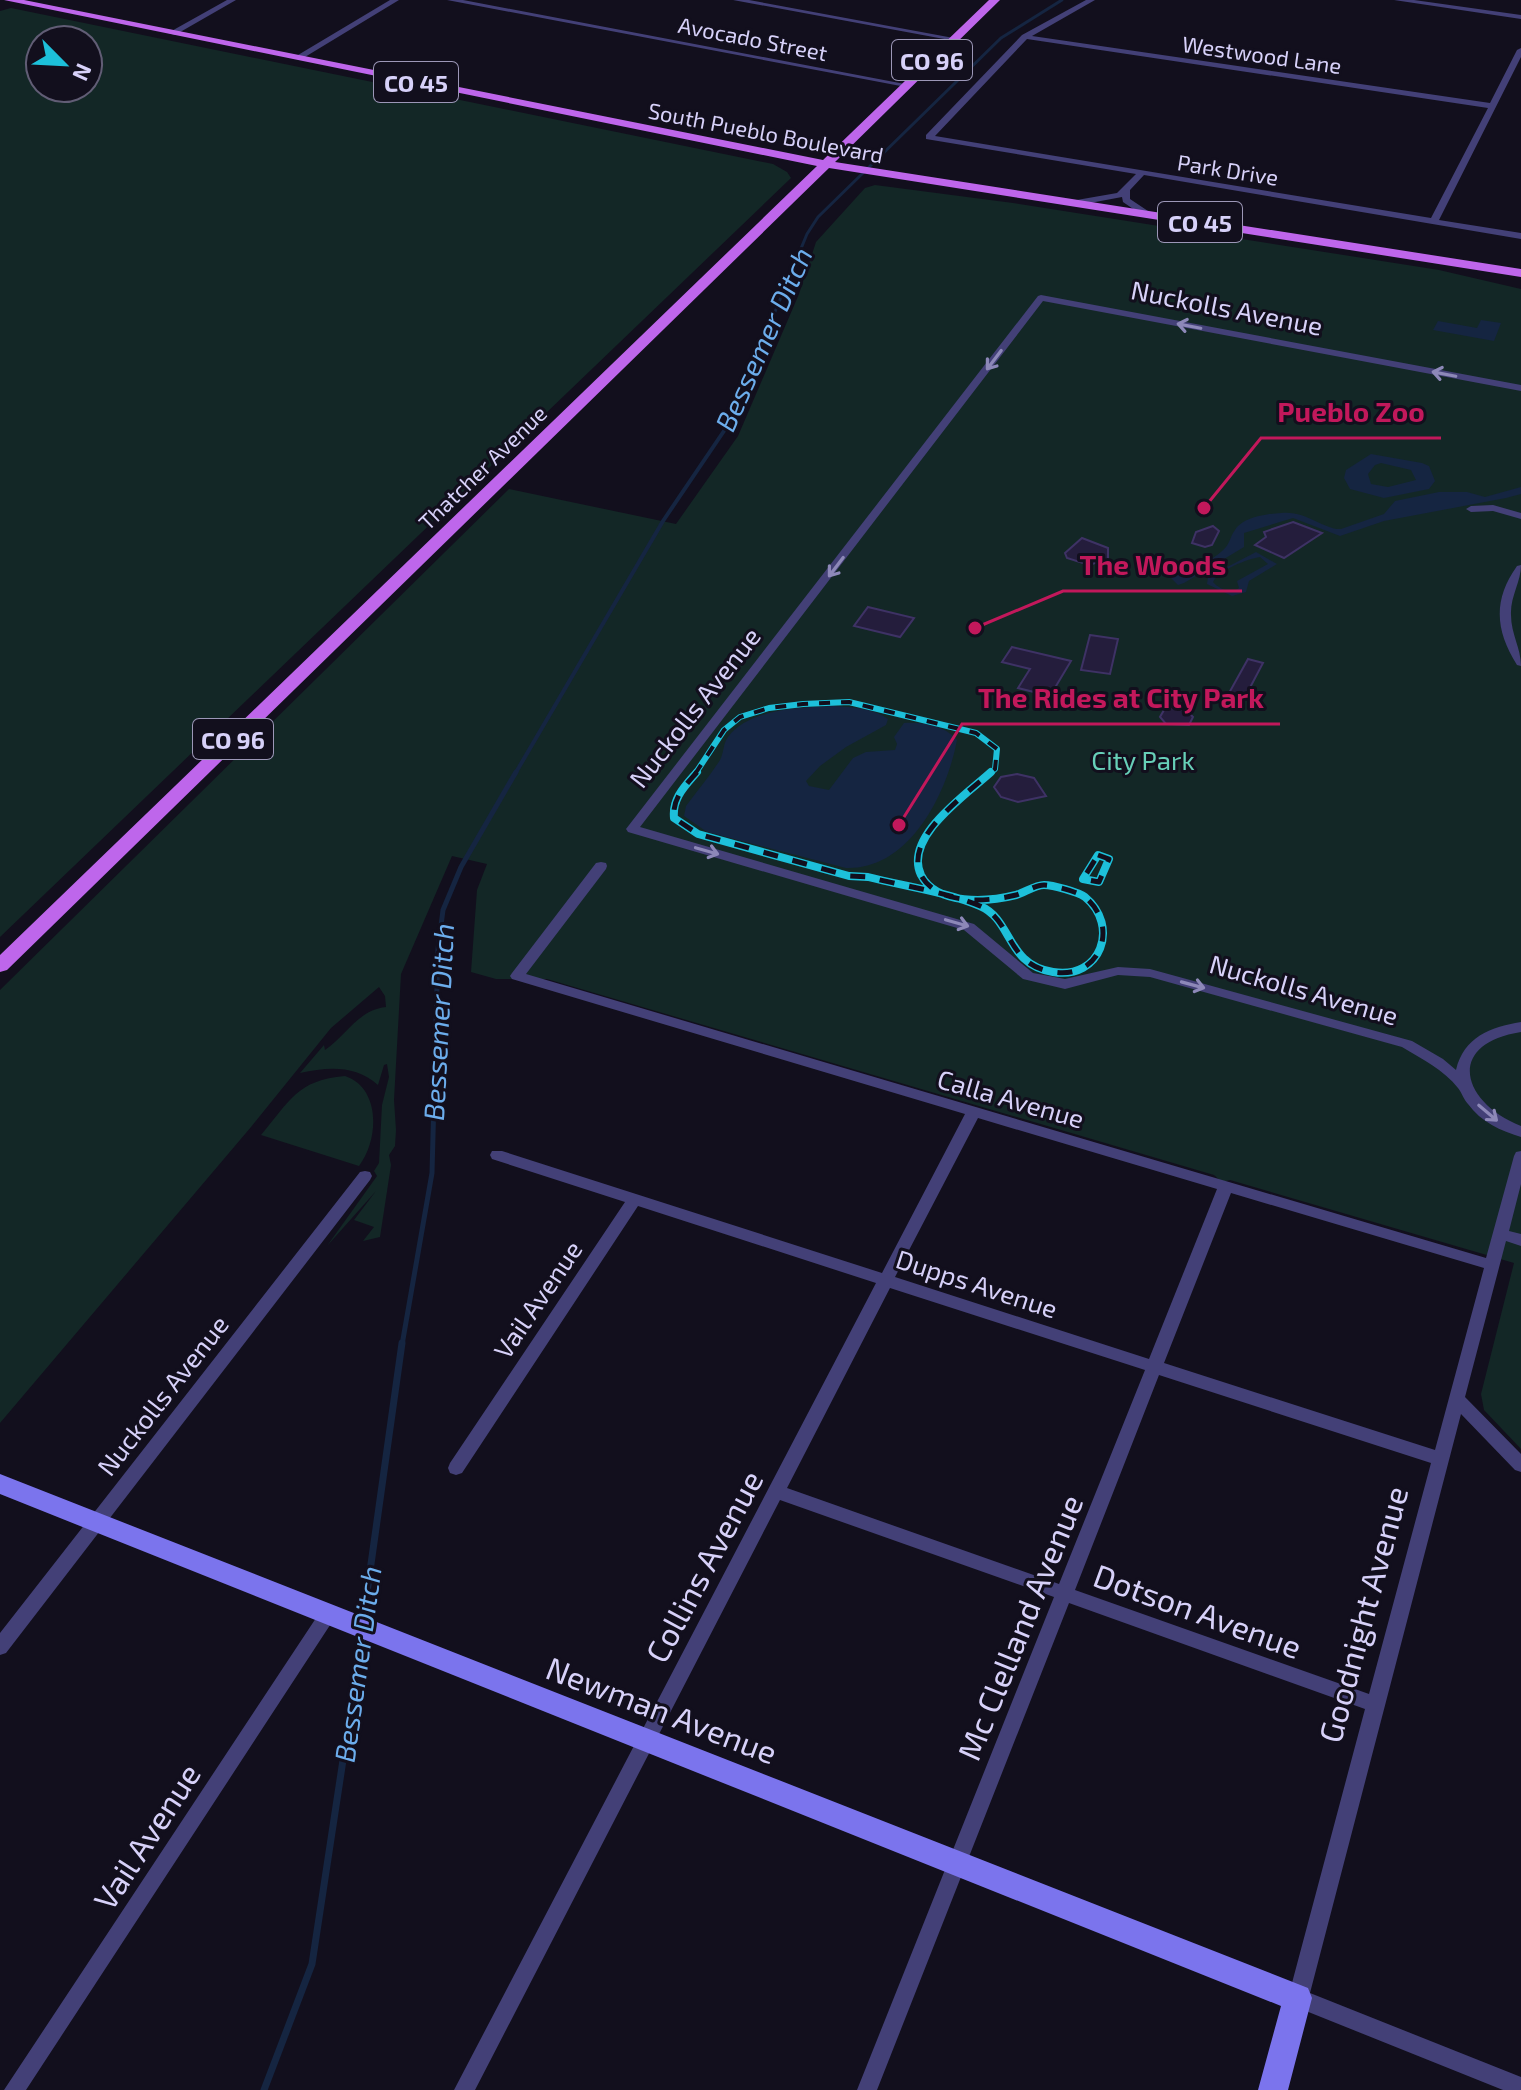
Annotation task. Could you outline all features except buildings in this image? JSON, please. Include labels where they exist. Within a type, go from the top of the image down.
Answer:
[{"type":"main road","name":"South Pueblo Boulevard","points":[[9,0],[824,165],[1521,273]]},
{"type":"main road","name":"Thatcher Avenue","points":[[0,966],[995,0]]},
{"type":"street","points":[[172,33],[232,0]]},
{"type":"street","points":[[297,58],[395,0]]},
{"type":"street","name":"Avocado Street","points":[[451,0],[906,85]]},
{"type":"street","points":[[737,0],[955,39]]},
{"type":"street","points":[[1025,37],[1091,0]]},
{"type":"street","points":[[1398,0],[1521,17]]},
{"type":"street","name":"Westwood Lane","points":[[1025,37],[1493,106]]},
{"type":"street","name":"Park Drive","points":[[1025,37],[929,137],[1521,236]]},
{"type":"street","points":[[1434,221],[1521,50]]},
{"type":"street","points":[[1074,203],[1109,199],[1126,191],[1142,173]]},
{"type":"street","points":[[1126,191],[1126,200],[1145,213]]},
{"type":"street","name":"Nuckolls Avenue","points":[[1464,1085],[1438,1062],[1407,1044],[1150,973],[1118,971],[1065,984],[1028,976],[969,927],[632,829],[1041,298],[1521,388]]},
{"type":"street","points":[[1471,509],[1493,508],[1521,516]]},
{"type":"street","points":[[1521,568],[1511,581],[1504,608],[1511,648],[1521,663]]},
{"type":"street","name":"Calla Avenue","points":[[601,866],[517,976],[1492,1265]]},
{"type":"street","points":[[1521,1027],[1492,1032],[1471,1046],[1464,1056],[1464,1085],[1484,1113],[1521,1132]]},
{"type":"street","name":"Collins Avenue","points":[[464,2090],[973,1113]]},
{"type":"street","name":"Dupps Avenue","points":[[497,1155],[1441,1459]]},
{"type":"street","name":"Goodnight Avenue","points":[[1273,2090],[1521,1156]]},
{"type":"street","name":"Nuckolls Avenue","points":[[0,1647],[365,1176]]},
{"type":"street","name":"Mc Clelland Avenue","points":[[867,2090],[1226,1186]]},
{"type":"street","name":"Vail Avenue","points":[[456,1468],[635,1199]]},
{"type":"street","points":[[1501,1234],[1521,1240]]},
{"type":"street","points":[[1458,1400],[1521,1465]]},
{"type":"street","name":"Newman Avenue","points":[[0,1484],[1298,1998]]},
{"type":"street","name":"Dotson Avenue","points":[[776,1491],[1375,1704]]},
{"type":"street","name":"Vail Avenue","points":[[14,2090],[328,1614]]},
{"type":"street","points":[[1298,1998],[1521,2087]]},
{"type":"green space","points":[[11,8],[89,24],[24,24],[24,104],[104,104],[104,27],[773,164],[787,172],[791,178],[0,937],[0,11]]},
{"type":"green space","name":"City Park","points":[[875,185],[1013,203],[1439,270],[1521,289],[1521,1449],[1484,1410],[1481,1394],[1514,1263],[1230,1180],[1222,1182],[1214,1175],[547,979],[496,979],[471,972],[477,890],[487,864],[452,856],[401,974],[394,1100],[395,1146],[389,1155],[391,1165],[380,1237],[363,1241],[374,1227],[354,1220],[376,1191],[327,1246],[377,1176],[374,1171],[379,1163],[382,1105],[389,1077],[387,1064],[378,1085],[360,1074],[341,1069],[300,1073],[324,1045],[325,1050],[360,1018],[386,1007],[385,996],[379,987],[331,1028],[0,1423],[0,990],[509,489],[676,524],[738,436],[799,294],[816,242],[865,188]]},
{"type":"green space","points":[[345,1076],[357,1082],[371,1103],[373,1129],[366,1155],[359,1166],[261,1135],[305,1087]]},
{"type":"water","points":[[1481,320],[1501,323],[1494,341],[1433,330],[1438,321],[1477,328]]},
{"type":"water","points":[[1371,454],[1422,463],[1429,466],[1435,481],[1429,489],[1384,498],[1350,489],[1344,478],[1346,470]],"holes":[[[1381,463],[1411,470],[1416,480],[1388,487],[1371,484],[1368,474]]]},
{"type":"water","points":[[1521,487],[1521,494],[1384,521],[1340,536],[1293,518],[1244,533],[1244,547],[1184,583],[1178,585],[1170,577],[1214,557],[1226,547],[1239,526],[1256,517],[1275,513],[1299,514],[1341,529],[1384,514],[1395,501],[1439,492],[1467,492],[1485,497]]},
{"type":"water","points":[[1256,552],[1277,564],[1249,581],[1246,592],[1232,596],[1207,584],[1208,577]],"holes":[[[1260,557],[1268,564],[1237,581],[1239,588],[1236,590],[1225,590],[1213,582],[1227,569],[1248,560]]]},
{"type":"water","points":[[834,706],[869,710],[888,719],[886,725],[846,747],[820,766],[806,781],[809,786],[829,790],[853,758],[866,752],[895,750],[897,744],[894,737],[904,723],[932,726],[946,731],[957,740],[944,783],[922,825],[889,856],[869,865],[846,868],[707,832],[684,816],[686,806],[720,760],[726,739],[737,728],[748,720],[776,711]]},
{"type":"waterway","name":"Bessemer Ditch","points":[[765,336],[807,234],[818,217],[1001,38],[1062,0]]},
{"type":"waterway","name":"Bessemer Ditch","points":[[515,774],[663,521],[728,425],[765,334]]},
{"type":"waterway","name":"Bessemer Ditch","points":[[402,1345],[432,1173],[438,949],[443,910],[461,867],[516,772]]},
{"type":"waterway","name":"Bessemer Ditch","points":[[363,1621],[402,1343]]},
{"type":"waterway","name":"Bessemer Ditch","points":[[264,2090],[312,1964],[362,1635]]},
{"type":"railway","points":[[695,774],[724,730],[740,717],[769,708],[849,702],[976,733],[997,749],[995,769],[989,774]]},
{"type":"railway","points":[[697,772],[677,798],[674,818],[698,834],[849,876],[868,877],[946,895]]},
{"type":"railway","points":[[946,895],[929,885],[921,875],[918,861],[921,846],[940,818],[991,772]]},
{"type":"railway","points":[[1098,855],[1109,859],[1099,882],[1083,879],[1098,855]]},
{"type":"railway","points":[[1044,885],[1065,889],[1082,895],[1096,909],[1102,922],[1100,948],[1083,968],[1053,972],[1038,968],[1018,952],[991,913],[957,898],[978,900],[1005,897],[1044,885]]},
{"type":"railway","points":[[946,895],[957,898]]},
{"type":"railway","points":[[946,895],[957,898]]},
{"type":"place","name":"Pueblo Zoo","points":[[1204,508]]},
{"type":"place","name":"The Woods","points":[[975,628]]},
{"type":"place","name":"The Rides at City Park","points":[[899,825]]}]
